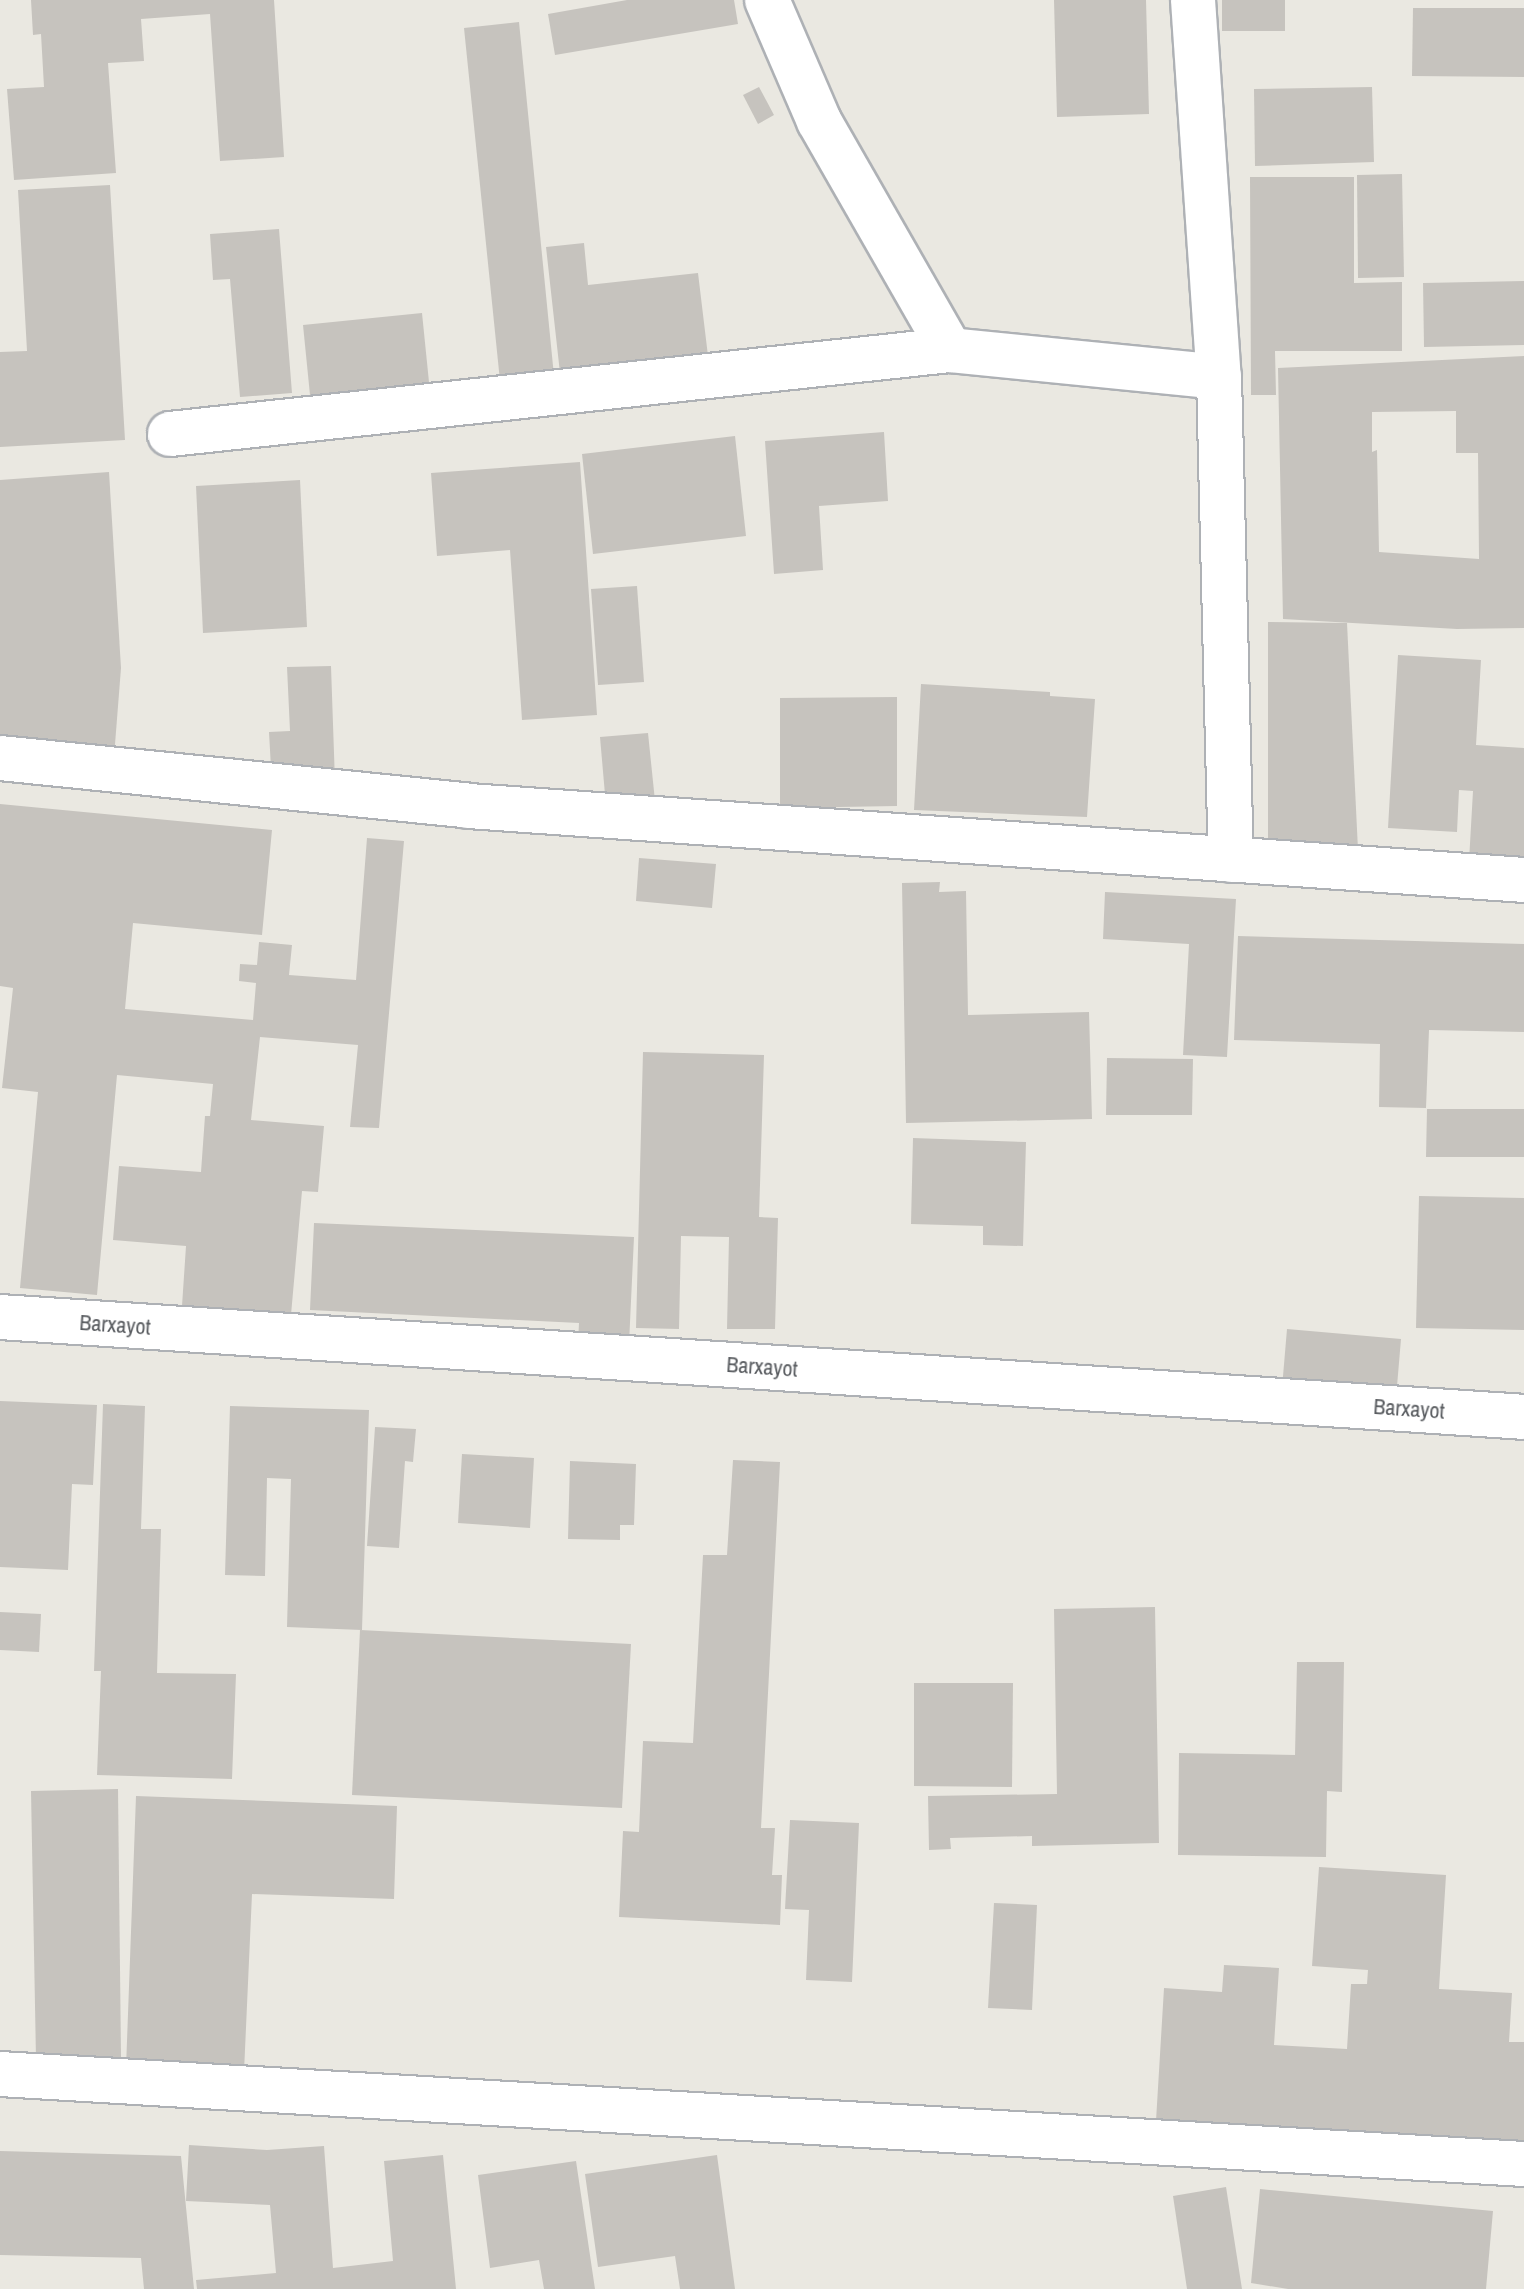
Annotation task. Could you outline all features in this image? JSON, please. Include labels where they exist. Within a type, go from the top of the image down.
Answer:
[{"type":"street","points":[[767,0],[819,121],[950,350]]},
{"type":"street","points":[[1193,0],[1219,377],[1231,860]]},
{"type":"street","points":[[170,434],[950,350],[1219,377]]},
{"type":"street","points":[[0,758],[469,806],[1524,880]]},
{"type":"street","name":"Barxayot","points":[[0,1317],[1524,1417]]},
{"type":"street","points":[[0,2074],[1524,2164]]},
{"type":"building","points":[[31,0],[274,0],[284,157],[220,161],[210,14],[141,19],[144,61],[108,63],[116,173],[14,180],[7,89],[44,87],[41,34],[33,35]]},
{"type":"building","points":[[627,0],[734,0],[738,24],[555,55],[548,14]]},
{"type":"building","points":[[1054,0],[1146,0],[1149,114],[1057,117]]},
{"type":"building","points":[[1222,0],[1285,0],[1285,31],[1222,31]]},
{"type":"building","points":[[1413,8],[1524,8],[1524,77],[1412,76]]},
{"type":"building","points":[[519,22],[554,376],[500,381],[464,28]]},
{"type":"building","points":[[759,87],[774,115],[758,124],[743,95]]},
{"type":"building","points":[[1372,87],[1374,162],[1255,166],[1254,89]]},
{"type":"building","points":[[1402,174],[1404,277],[1358,278],[1357,175]]},
{"type":"building","points":[[1250,177],[1354,177],[1354,283],[1402,282],[1402,351],[1275,351],[1276,395],[1251,395]]},
{"type":"building","points":[[110,185],[125,440],[0,447],[0,352],[27,351],[18,190]]},
{"type":"building","points":[[279,229],[292,393],[240,397],[230,279],[213,280],[210,234]]},
{"type":"building","points":[[584,243],[588,285],[698,273],[708,356],[560,373],[546,247]]},
{"type":"building","points":[[1524,281],[1524,345],[1424,347],[1423,283]]},
{"type":"building","points":[[422,313],[431,402],[312,415],[303,325]]},
{"type":"building","points":[[1524,356],[1524,628],[1457,629],[1283,619],[1278,368]],"holes":[[[1456,411],[1456,453],[1478,453],[1479,559],[1379,552],[1377,450],[1372,452],[1372,412]]]},
{"type":"building","points":[[884,432],[888,501],[819,506],[823,570],[774,574],[765,441]]},
{"type":"building","points":[[735,436],[746,536],[593,554],[582,454]]},
{"type":"building","points":[[580,462],[597,715],[522,720],[510,550],[437,556],[431,473]]},
{"type":"building","points":[[109,472],[121,668],[114,757],[0,748],[0,480]]},
{"type":"building","points":[[300,480],[307,627],[203,633],[196,486]]},
{"type":"building","points":[[637,586],[644,682],[598,685],[591,589]]},
{"type":"building","points":[[1268,622],[1347,623],[1358,850],[1268,849]]},
{"type":"building","points":[[1398,655],[1481,660],[1476,745],[1524,748],[1524,864],[1469,861],[1473,791],[1459,790],[1457,832],[1388,828]]},
{"type":"building","points":[[331,666],[335,782],[272,786],[269,732],[290,731],[287,667]]},
{"type":"building","points":[[921,684],[1050,692],[1050,696],[1095,699],[1087,817],[914,810]]},
{"type":"building","points":[[897,697],[897,806],[780,808],[780,698]]},
{"type":"building","points":[[648,733],[655,801],[606,806],[600,737]]},
{"type":"building","points":[[0,804],[272,830],[262,935],[133,923],[125,1009],[253,1020],[256,983],[239,981],[240,964],[257,965],[259,942],[292,945],[289,975],[356,980],[367,838],[404,841],[379,1128],[350,1127],[358,1045],[260,1037],[251,1120],[324,1126],[318,1192],[302,1191],[291,1315],[182,1306],[186,1246],[113,1240],[119,1166],[201,1172],[205,1116],[210,1116],[213,1084],[117,1075],[97,1295],[20,1288],[38,1092],[2,1088],[13,988],[0,986]]},
{"type":"building","points":[[639,858],[716,864],[712,908],[636,901]]},
{"type":"building","points":[[940,882],[939,892],[966,891],[968,1015],[1089,1012],[1092,1119],[906,1123],[902,883]]},
{"type":"building","points":[[1105,892],[1236,899],[1227,1057],[1183,1055],[1189,944],[1103,939]]},
{"type":"building","points":[[1238,936],[1524,944],[1524,1032],[1429,1030],[1426,1108],[1379,1107],[1380,1044],[1234,1040]]},
{"type":"building","points":[[643,1052],[764,1055],[759,1217],[778,1218],[775,1329],[727,1329],[729,1237],[681,1236],[679,1329],[636,1328]]},
{"type":"building","points":[[1107,1058],[1193,1059],[1192,1115],[1106,1115]]},
{"type":"building","points":[[1427,1109],[1524,1109],[1524,1157],[1426,1157]]},
{"type":"building","points":[[913,1138],[1026,1142],[1023,1246],[983,1245],[983,1226],[911,1224]]},
{"type":"building","points":[[1419,1196],[1524,1198],[1524,1330],[1416,1328]]},
{"type":"building","points":[[314,1223],[634,1237],[629,1344],[578,1343],[579,1323],[310,1310]]},
{"type":"building","points":[[1287,1329],[1401,1339],[1396,1398],[1282,1388]]},
{"type":"building","points":[[0,1401],[97,1405],[93,1485],[72,1484],[68,1570],[0,1567]]},
{"type":"building","points":[[103,1404],[145,1406],[141,1529],[161,1529],[157,1673],[236,1674],[232,1779],[97,1775],[101,1671],[94,1671]]},
{"type":"building","points":[[230,1406],[369,1410],[362,1630],[287,1627],[291,1479],[267,1478],[265,1576],[225,1575]]},
{"type":"building","points":[[375,1427],[416,1429],[413,1462],[405,1461],[399,1548],[367,1546]]},
{"type":"building","points":[[462,1454],[534,1458],[530,1528],[458,1523]]},
{"type":"building","points":[[733,1460],[780,1462],[761,1828],[775,1828],[772,1875],[782,1875],[780,1925],[619,1917],[623,1831],[639,1832],[643,1741],[693,1743],[703,1555],[727,1555]]},
{"type":"building","points":[[570,1461],[636,1464],[634,1525],[620,1525],[620,1540],[568,1539]]},
{"type":"building","points":[[1155,1607],[1159,1843],[1032,1846],[1032,1836],[950,1838],[951,1849],[929,1850],[928,1796],[1057,1794],[1054,1609]]},
{"type":"building","points":[[0,1612],[41,1614],[39,1652],[0,1650]]},
{"type":"building","points":[[360,1630],[631,1644],[622,1808],[352,1795]]},
{"type":"building","points":[[1297,1662],[1344,1662],[1342,1792],[1327,1791],[1326,1857],[1178,1855],[1179,1753],[1295,1755]]},
{"type":"building","points":[[914,1683],[1013,1683],[1012,1787],[914,1786]]},
{"type":"building","points":[[118,1789],[121,2057],[36,2059],[31,1791]]},
{"type":"building","points":[[136,1796],[397,1806],[394,1899],[252,1894],[244,2072],[126,2068]]},
{"type":"building","points":[[790,1820],[859,1823],[852,1982],[806,1980],[809,1910],[785,1909]]},
{"type":"building","points":[[1319,1867],[1446,1875],[1439,1989],[1512,1993],[1509,2042],[1524,2042],[1524,2143],[1156,2121],[1164,1988],[1222,1992],[1224,1965],[1279,1968],[1274,2045],[1347,2049],[1351,1984],[1367,1984],[1368,1970],[1312,1966]]},
{"type":"building","points":[[994,1903],[1037,1905],[1032,2010],[988,2008]]},
{"type":"building","points":[[189,2145],[267,2150],[324,2146],[333,2268],[393,2261],[384,2161],[443,2155],[456,2289],[197,2289],[196,2280],[276,2273],[270,2205],[186,2201]]},
{"type":"building","points":[[0,2151],[181,2156],[194,2289],[144,2289],[141,2258],[0,2255]]},
{"type":"building","points":[[717,2155],[735,2289],[680,2289],[675,2256],[598,2267],[585,2174]]},
{"type":"building","points":[[576,2161],[595,2289],[544,2289],[539,2260],[490,2268],[478,2175]]},
{"type":"building","points":[[1226,2187],[1242,2289],[1187,2289],[1173,2196]]},
{"type":"building","points":[[1260,2189],[1493,2211],[1486,2289],[1288,2289],[1251,2283]]}]
